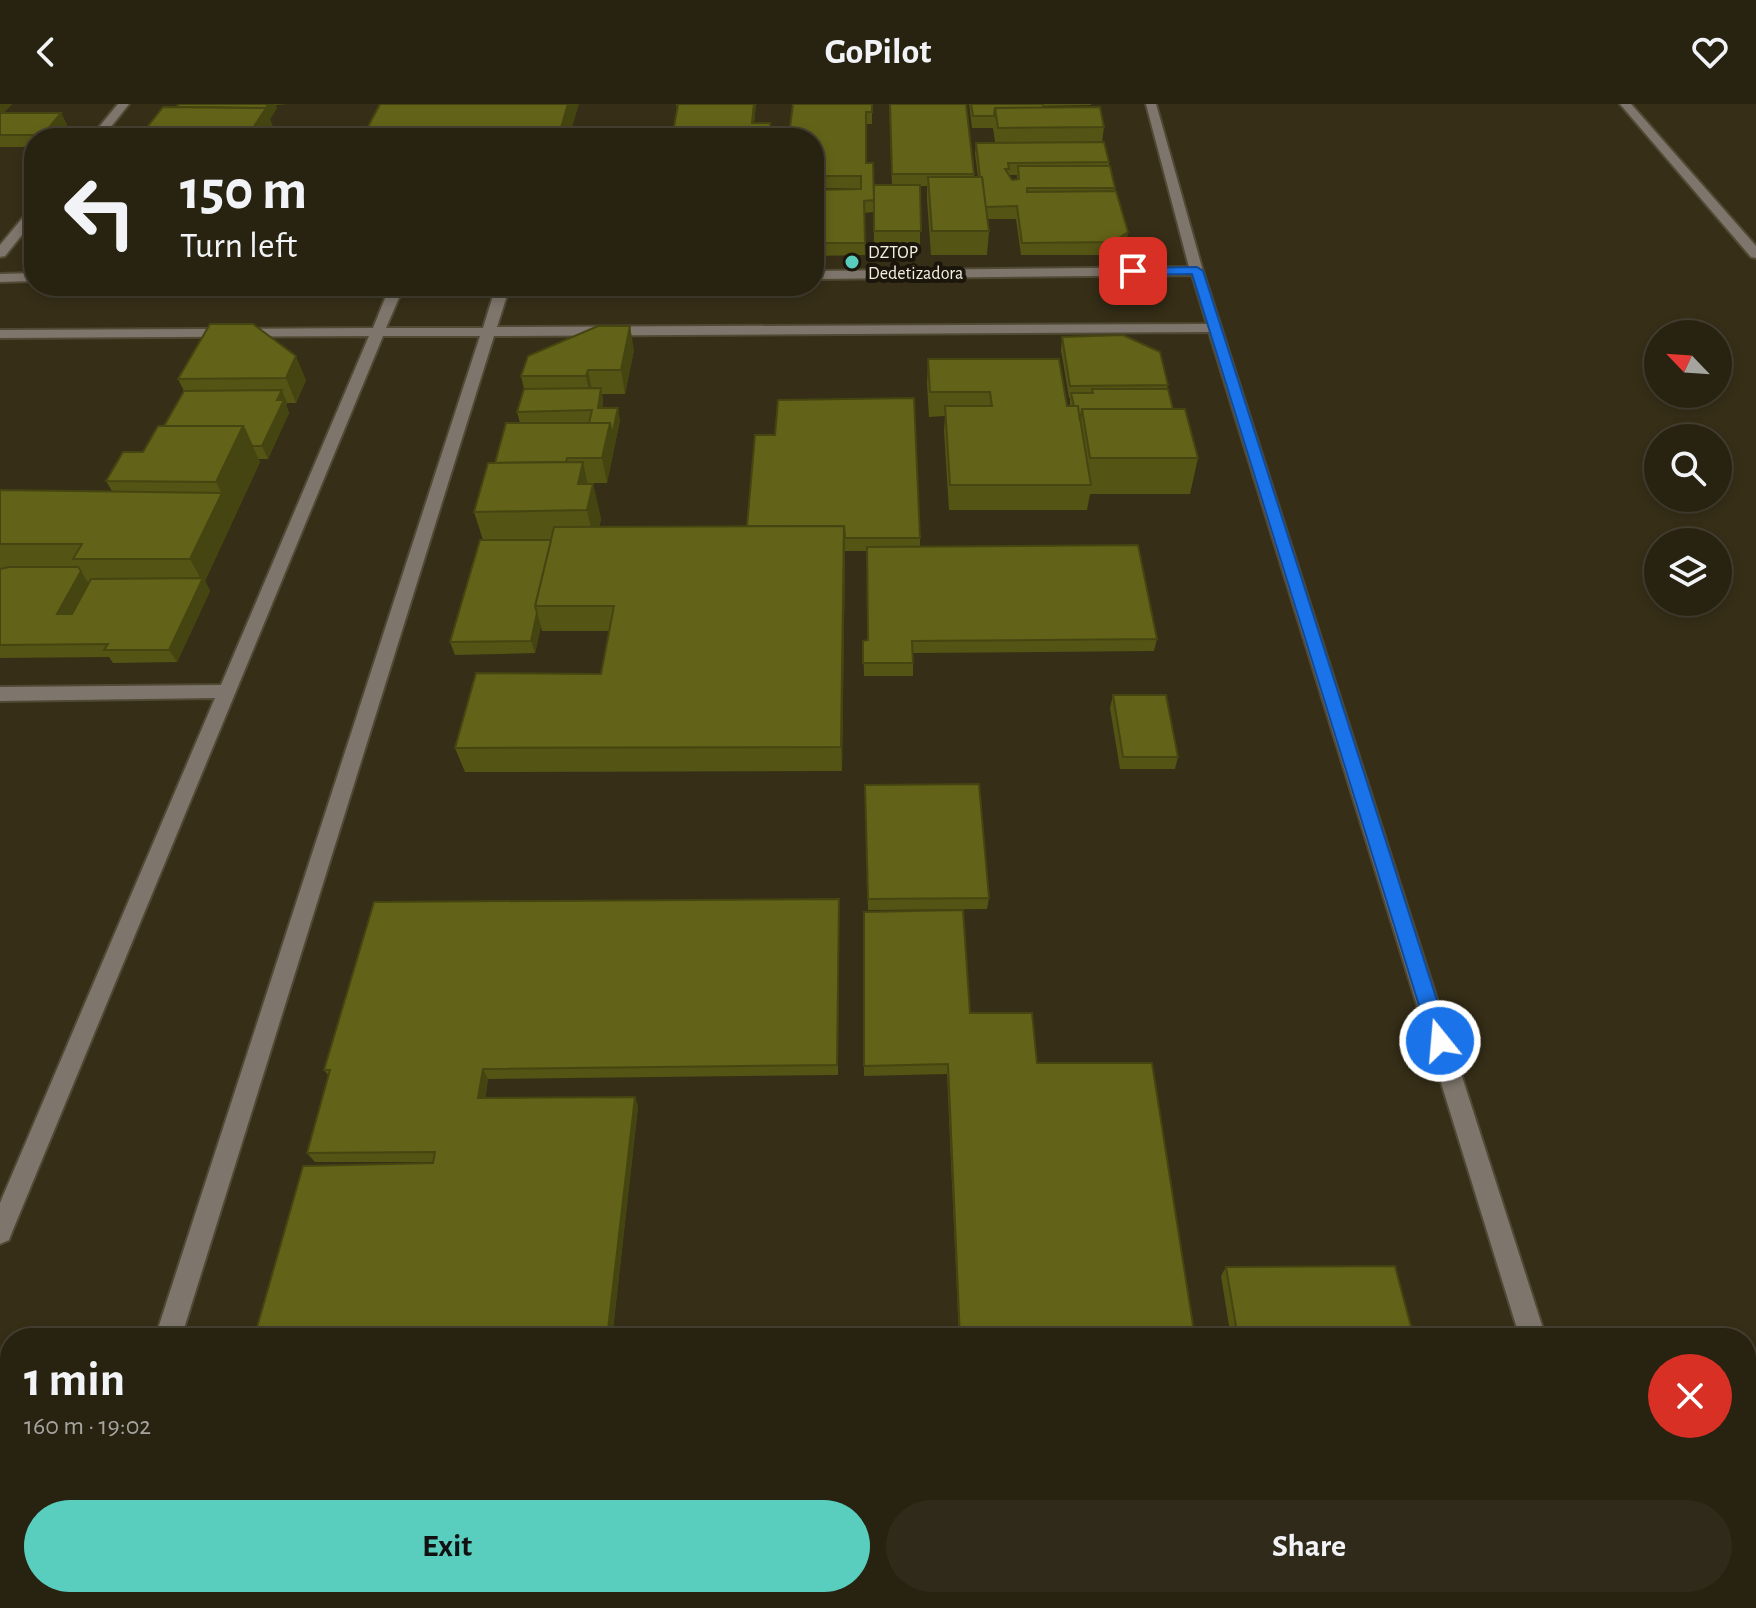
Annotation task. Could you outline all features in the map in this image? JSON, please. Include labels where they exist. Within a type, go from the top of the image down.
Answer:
[{"type":"street","points":[[104,128],[124,104]]},
{"type":"street","points":[[1151,104],[1197,271],[1530,1328]]},
{"type":"street","points":[[1625,104],[1756,254]]},
{"type":"street","points":[[0,253],[24,224]]},
{"type":"street","points":[[824,275],[1197,271]]},
{"type":"street","points":[[0,278],[24,277]]},
{"type":"street","points":[[0,1232],[393,296]]},
{"type":"street","points":[[171,1328],[499,296]]},
{"type":"street","points":[[0,334],[1217,328]]},
{"type":"street","points":[[0,694],[227,691]]},
{"type":"building","points":[[179,104],[268,104],[266,108],[176,107]]},
{"type":"building","points":[[380,104],[568,104],[561,128],[367,128]]},
{"type":"building","points":[[678,104],[754,104],[752,123],[770,123],[770,128],[674,128]]},
{"type":"building","points":[[793,104],[872,104],[872,112],[866,112],[866,163],[873,163],[874,200],[864,201],[865,243],[824,243],[824,190],[861,189],[861,176],[824,176],[824,128],[770,128],[790,127]]},
{"type":"building","points":[[890,104],[966,104],[974,174],[892,174]]},
{"type":"building","points":[[971,104],[1043,104],[1043,108],[995,108],[994,116],[973,116]]},
{"type":"building","points":[[163,107],[266,108],[253,128],[147,128]]},
{"type":"building","points":[[1100,107],[1104,127],[998,128],[995,108]]},
{"type":"building","points":[[0,113],[61,113],[49,128],[24,128],[24,135],[0,135]]},
{"type":"building","points":[[1104,142],[1109,162],[1008,163],[1009,169],[1005,169],[1012,180],[1019,179],[1018,166],[1110,166],[1115,188],[1027,188],[1027,192],[1116,191],[1128,232],[1113,242],[1022,243],[1017,206],[985,207],[976,143]]},
{"type":"building","points":[[928,177],[982,177],[989,231],[932,231]]},
{"type":"building","points":[[874,185],[920,185],[921,231],[874,231]]},
{"type":"building","points":[[210,324],[253,324],[296,356],[286,378],[178,379]]},
{"type":"building","points":[[598,326],[630,326],[621,370],[588,370],[586,376],[521,376],[528,356]]},
{"type":"building","points":[[1123,335],[1160,352],[1168,385],[1070,386],[1062,337]]},
{"type":"building","points":[[928,359],[1059,359],[1067,406],[1078,406],[1091,485],[950,485],[945,406],[992,406],[990,392],[930,392]]},
{"type":"building","points":[[601,388],[598,408],[618,408],[612,435],[610,423],[589,423],[592,410],[517,412],[524,389]]},
{"type":"building","points":[[1092,389],[1168,389],[1173,409],[1082,409],[1080,421],[1078,406],[1074,406],[1071,393],[1093,393]]},
{"type":"building","points":[[282,390],[277,400],[284,400],[262,446],[252,446],[243,426],[164,426],[184,391]]},
{"type":"building","points":[[914,398],[920,538],[845,538],[844,526],[747,526],[755,435],[775,435],[778,400]]},
{"type":"building","points":[[1082,409],[1185,409],[1198,458],[1090,458]]},
{"type":"building","points":[[506,423],[610,423],[602,458],[495,463]]},
{"type":"building","points":[[158,426],[243,426],[216,482],[106,481],[123,452],[143,452]]},
{"type":"building","points":[[583,462],[578,484],[593,484],[587,510],[474,512],[488,463]]},
{"type":"building","points":[[0,490],[222,493],[190,559],[73,559],[82,544],[0,544]]},
{"type":"building","points":[[844,526],[841,747],[455,748],[476,673],[601,674],[614,606],[535,606],[554,527]]},
{"type":"building","points":[[480,540],[551,540],[535,606],[537,613],[531,641],[450,642]]},
{"type":"building","points":[[1138,545],[1157,639],[912,641],[913,663],[863,663],[863,641],[868,640],[867,547]]},
{"type":"building","points":[[78,567],[81,571],[57,614],[72,614],[91,579],[203,578],[169,650],[104,650],[108,644],[0,645],[0,569]]},
{"type":"building","points":[[1113,695],[1166,695],[1178,757],[1123,757]]},
{"type":"building","points":[[979,784],[989,898],[868,899],[865,785]]},
{"type":"building","points":[[839,899],[837,1065],[483,1069],[478,1098],[635,1097],[608,1328],[257,1328],[303,1166],[433,1163],[435,1152],[307,1153],[330,1070],[324,1070],[374,902]]},
{"type":"building","points":[[963,910],[970,1013],[1032,1013],[1037,1063],[1152,1063],[1193,1328],[960,1328],[948,1064],[864,1066],[864,912]]},
{"type":"building","points":[[1395,1266],[1411,1328],[1236,1328],[1226,1267]]},
{"type":"place","name":"DZTOP Dedetizadora","points":[[852,262]]},
{"type":"route","points":[[1133,271],[1197,271],[1440,1041]]}]
